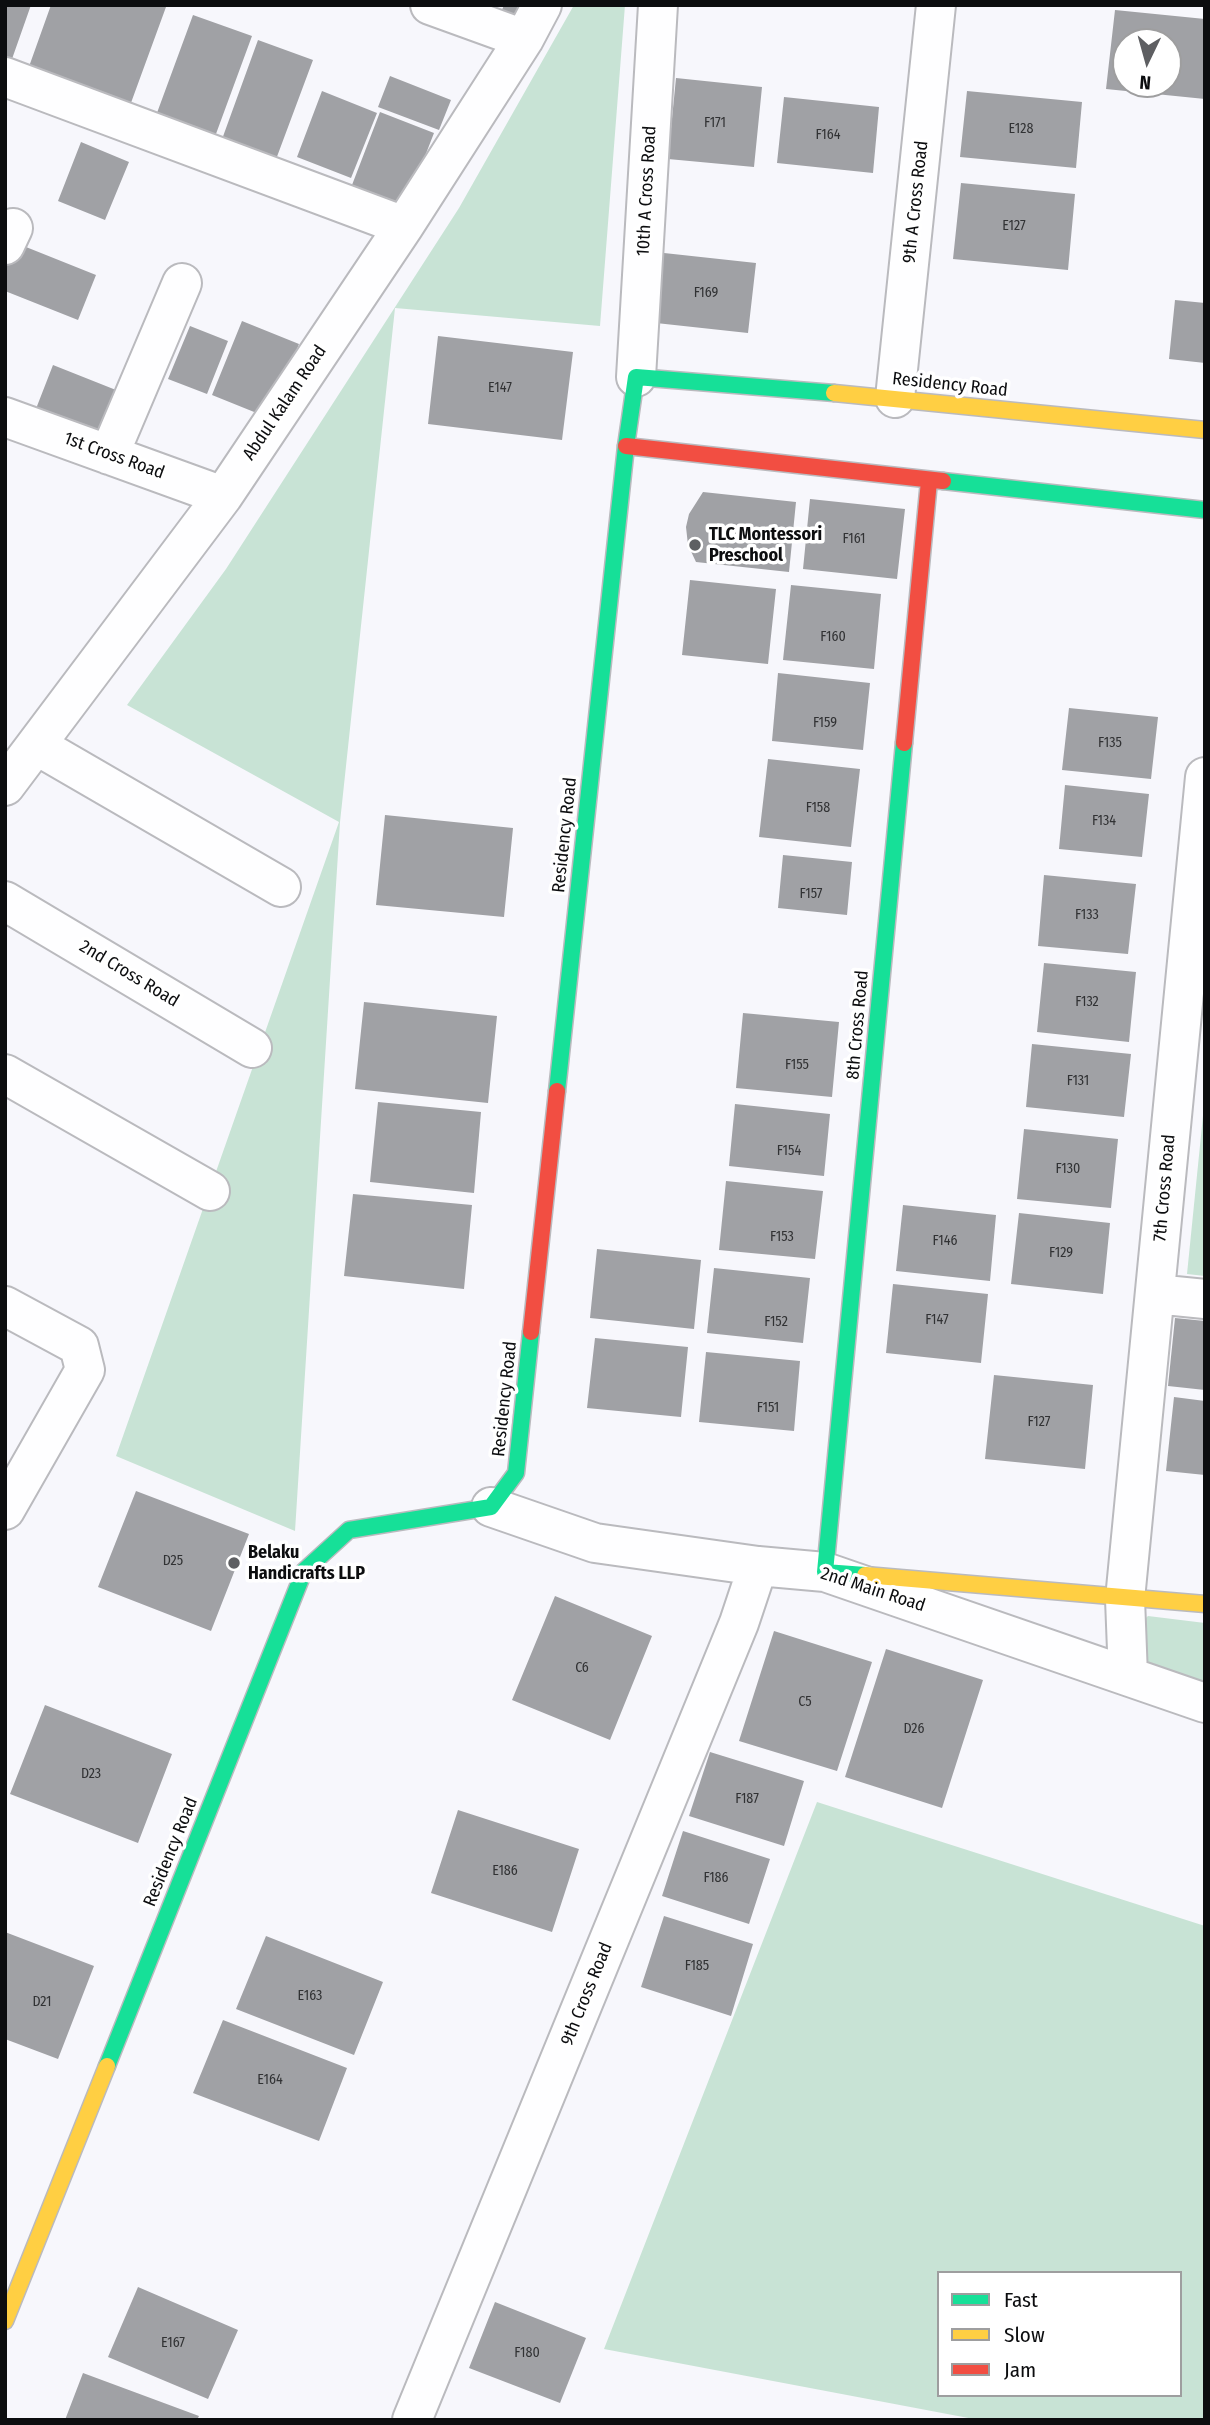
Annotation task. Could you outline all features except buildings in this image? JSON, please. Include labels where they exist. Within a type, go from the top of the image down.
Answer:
[{"type":"street","points":[[430,5],[524,39]]},
{"type":"street","name":"Abdul Kalam Road","points":[[5,786],[223,496],[404,226],[524,39],[542,5]]},
{"type":"street","name":"10th A Cross Road","points":[[636,377],[658,5]]},
{"type":"street","name":"9th A Cross Road","points":[[895,398],[936,5]]},
{"type":"street","points":[[5,77],[404,226]]},
{"type":"street","points":[[109,455],[182,283]]},
{"type":"street","name":"Residency Road","points":[[5,2322],[304,1571],[349,1530],[491,1507],[516,1473],[626,446],[636,377],[895,398],[1205,430]]},
{"type":"street","name":"1st Cross Road","points":[[5,417],[223,496]]},
{"type":"street","points":[[626,446],[1205,510]]},
{"type":"street","name":"8th Cross Road","points":[[825,1572],[929,481]]},
{"type":"street","points":[[36,745],[281,887]]},
{"type":"street","name":"7th Cross Road","points":[[1128,1676],[1125,1599],[1155,1294],[1197,925],[1205,776]]},
{"type":"street","name":"2nd Cross Road","points":[[5,901],[252,1048]]},
{"type":"street","points":[[5,1074],[210,1191]]},
{"type":"street","points":[[1155,1294],[1205,1299]]},
{"type":"street","points":[[5,1306],[79,1346],[85,1370],[5,1510]]},
{"type":"street","name":"2nd Main Road","points":[[491,1507],[595,1543],[758,1566],[825,1572],[1205,1703]]},
{"type":"street","name":"9th Cross Road","points":[[412,2420],[739,1623],[758,1566]]},
{"type":"street","points":[[825,1572],[1205,1604]]},
{"type":"green space","points":[[574,5],[625,5],[600,326],[395,308],[340,822],[295,1531],[116,1456],[339,822],[127,705],[226,569],[459,208]]},
{"type":"green space","points":[[1205,1096],[1205,1276],[1187,1274]]},
{"type":"green space","points":[[1148,1616],[1205,1623],[1205,1682],[1139,1661],[1135,1628]]},
{"type":"green space","points":[[817,1802],[1205,1926],[1205,2420],[979,2420],[604,2349]]},
{"type":"traffic: fast","points":[[557,1091],[626,446],[636,377],[834,393]]},
{"type":"traffic: fast","points":[[943,481],[1205,510]]},
{"type":"traffic: fast","points":[[865,1575],[825,1572],[904,743]]},
{"type":"traffic: fast","points":[[107,2066],[304,1571],[349,1530],[491,1507],[516,1473],[531,1332]]},
{"type":"traffic: slow","points":[[834,393],[1205,430]]},
{"type":"traffic: slow","points":[[865,1575],[1205,1604]]},
{"type":"traffic: slow","points":[[5,2321],[107,2066]]},
{"type":"traffic: jam","points":[[626,446],[943,481]]},
{"type":"traffic: jam","points":[[904,743],[929,481]]},
{"type":"traffic: jam","points":[[531,1332],[557,1091]]},
{"type":"place","name":"TLC Montessori Preschool","points":[[695,545]]},
{"type":"place","name":"Belaku Handicrafts LLP","points":[[234,1563]]}]
